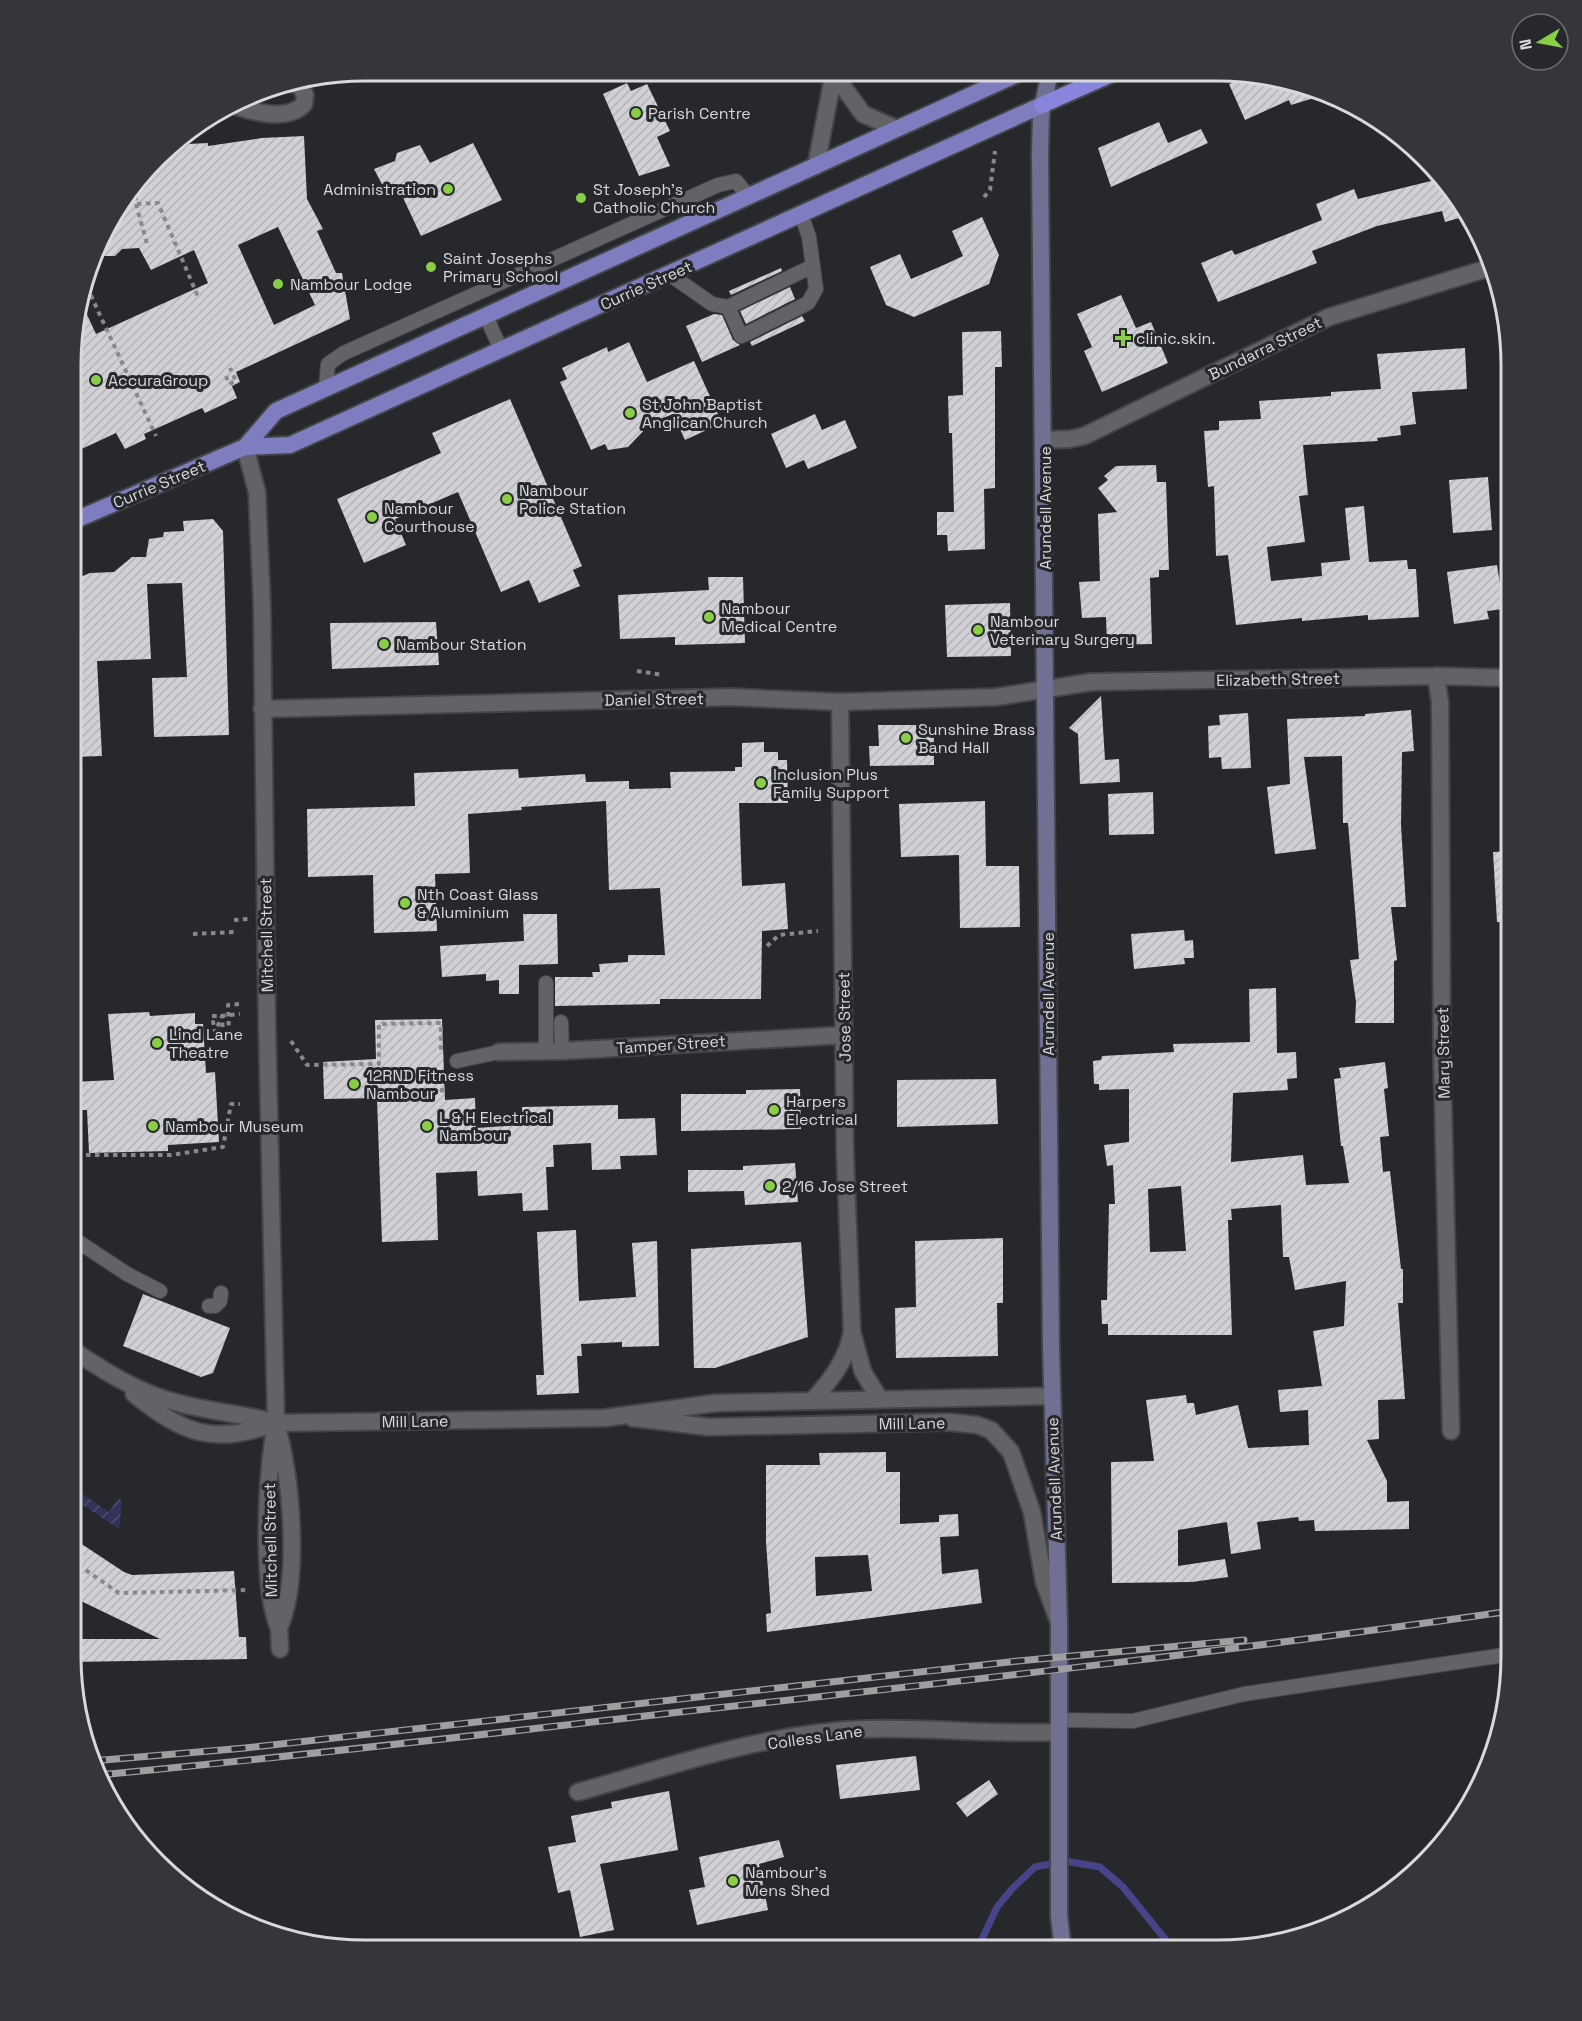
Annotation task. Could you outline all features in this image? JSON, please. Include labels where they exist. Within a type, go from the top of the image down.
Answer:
[{"type":"highway","points":[[1042,105],[1096,81]]},
{"type":"main road","name":"Currie Street","points":[[245,447],[276,411],[1002,81]]},
{"type":"main road","name":"Arundell Avenue","points":[[1048,81],[1042,105],[1040,155],[1052,1396],[1059,1622],[1059,1940]]},
{"type":"main road","name":"Currie Street","points":[[81,518],[245,447],[290,445],[1042,105]]},
{"type":"street","points":[[816,166],[832,81]]},
{"type":"street","points":[[840,81],[863,114],[895,128]]},
{"type":"street","points":[[245,108],[266,112],[294,111],[304,104],[305,95],[301,88]]},
{"type":"street","name":"Bundarra Street","points":[[1044,440],[1074,439],[1084,436],[1329,317],[1484,269]]},
{"type":"street","name":"Mitchell Street","points":[[245,447],[257,492],[276,1424],[288,1472],[291,1518],[289,1595],[279,1628],[280,1648]]},
{"type":"street","name":"Elizabeth Street","points":[[1046,689],[1102,682],[1436,676],[1501,678]]},
{"type":"street","name":"Mary Street","points":[[1436,676],[1440,702],[1443,1071],[1451,1431]]},
{"type":"street","name":"Daniel Street","points":[[262,709],[731,697],[840,702],[996,697],[1046,689]]},
{"type":"street","name":"Jose Street","points":[[840,702],[844,1035],[852,1331],[861,1367],[879,1398]]},
{"type":"street","name":"Tamper Street","points":[[499,1052],[844,1035]]},
{"type":"street","name":"Jose Street","points":[[813,1400],[841,1363],[849,1346],[852,1331]]},
{"type":"street","name":"Mill Lane","points":[[81,1356],[158,1413],[187,1429],[232,1435],[276,1424],[626,1417],[690,1427],[949,1422],[992,1430],[1011,1452],[1027,1495],[1036,1529],[1044,1582],[1059,1622]]},
{"type":"street","name":"Mill Lane","points":[[112,1377],[137,1390],[168,1401],[203,1409],[235,1412],[276,1424]]},
{"type":"street","name":"Mill Lane","points":[[626,1417],[675,1406],[879,1398],[1052,1396]]},
{"type":"street","name":"Colless Lane","points":[[578,1792],[750,1746],[809,1735],[866,1729],[1058,1726]]},
{"type":"lane","points":[[326,387],[327,367],[332,359],[718,185],[736,181],[749,197]]},
{"type":"lane","points":[[728,307],[741,336],[808,303],[816,289],[809,237],[801,214]]},
{"type":"lane","points":[[669,274],[712,304],[728,307],[813,266]]},
{"type":"lane","points":[[486,316],[501,350]]},
{"type":"lane","points":[[546,983],[554,1051]]},
{"type":"lane","points":[[554,1051],[561,1022]]},
{"type":"lane","points":[[457,1061],[499,1052]]},
{"type":"lane","points":[[81,1244],[127,1274],[160,1292]]},
{"type":"lane","points":[[209,1306],[215,1306],[220,1301],[221,1293]]},
{"type":"lane","points":[[1058,1726],[1133,1721],[1244,1694],[1501,1655]]},
{"type":"path","points":[[984,197],[990,190],[995,152]]},
{"type":"path","points":[[136,198],[147,244]]},
{"type":"path","points":[[136,204],[158,203],[199,299]]},
{"type":"path","points":[[90,294],[156,436]]},
{"type":"path","points":[[226,376],[229,384],[236,381],[230,368]]},
{"type":"path","points":[[638,671],[663,675]]},
{"type":"path","points":[[767,946],[779,935],[818,931]]},
{"type":"path","points":[[193,934],[235,932]]},
{"type":"path","points":[[239,1004],[228,1005],[229,1015],[229,1034],[223,1035],[222,1016],[229,1015],[240,1014]]},
{"type":"path","points":[[291,1041],[307,1065],[380,1064],[379,1024],[441,1023],[442,1095]]},
{"type":"path","points":[[86,1155],[171,1155],[223,1147],[231,1104],[240,1104]]},
{"type":"path","points":[[81,1567],[119,1593],[249,1590]]},
{"type":"shaded area","points":[[81,1493],[109,1512],[119,1498],[122,1501],[119,1529],[81,1504]]},
{"type":"building","points":[[1234,82],[1272,86],[1313,98],[1291,105],[1289,100],[1245,120],[1229,84]]},
{"type":"building","name":"Parish Centre","points":[[627,83],[631,91],[647,84],[670,131],[657,137],[670,166],[639,176],[603,94]]},
{"type":"building","points":[[1159,122],[1168,143],[1201,129],[1208,143],[1111,187],[1098,148]]},
{"type":"building","points":[[304,136],[307,199],[323,229],[317,231],[336,273],[342,273],[350,319],[236,372],[240,382],[232,386],[237,398],[205,413],[202,408],[144,434],[146,439],[125,449],[116,433],[81,449],[81,365],[86,312],[96,334],[208,283],[194,250],[151,270],[139,248],[122,249],[115,256],[103,256],[110,239],[129,207],[164,164],[187,144],[208,143],[208,146],[262,138]],"holes":[[[278,227],[315,305],[274,325],[238,245]]]},
{"type":"building","name":"Administration","points":[[473,143],[502,200],[421,236],[398,187],[386,192],[374,169],[395,161],[397,153],[420,145],[430,163]]},
{"type":"building","points":[[1433,180],[1460,218],[1445,222],[1442,211],[1377,226],[1312,251],[1317,263],[1218,302],[1201,263],[1232,250],[1235,255],[1322,220],[1316,204],[1354,189],[1358,199]]},
{"type":"building","points":[[982,217],[999,255],[989,284],[914,317],[886,305],[870,267],[900,254],[911,279],[946,264],[963,256],[952,231]]},
{"type":"building","points":[[781,268],[782,271],[731,295],[729,291]]},
{"type":"building","points":[[790,287],[795,299],[746,324],[740,311]]},
{"type":"building","name":"clinic.skin.","points":[[1121,295],[1136,328],[1151,322],[1168,363],[1102,392],[1084,351],[1092,347],[1077,314]]},
{"type":"building","points":[[714,314],[722,315],[733,340],[740,345],[702,362],[686,326]]},
{"type":"building","points":[[802,316],[805,321],[752,346],[750,342]]},
{"type":"building","points":[[1001,331],[1002,367],[995,367],[995,488],[984,489],[985,549],[948,551],[947,535],[937,535],[937,512],[954,512],[952,433],[949,433],[948,396],[963,395],[962,332]]},
{"type":"building","points":[[629,342],[647,382],[694,361],[722,423],[685,440],[673,414],[651,423],[628,447],[608,450],[605,444],[591,450],[560,382],[567,379],[562,368],[607,347],[608,352]]},
{"type":"building","points":[[1465,348],[1467,389],[1412,392],[1416,424],[1400,426],[1401,435],[1377,438],[1378,441],[1303,445],[1308,495],[1299,496],[1305,542],[1267,547],[1271,581],[1322,576],[1321,563],[1350,560],[1345,508],[1364,506],[1369,562],[1407,560],[1408,569],[1416,569],[1419,617],[1368,620],[1368,615],[1302,621],[1302,618],[1236,625],[1228,555],[1216,556],[1214,486],[1208,487],[1204,431],[1219,430],[1219,421],[1261,419],[1259,401],[1331,396],[1331,392],[1381,389],[1377,354]]},
{"type":"building","name":"Nambour Police Station","points":[[510,399],[582,566],[573,570],[580,586],[539,603],[529,580],[501,592],[458,492],[395,519],[406,545],[364,563],[337,499],[441,453],[432,433]]},
{"type":"building","points":[[815,414],[822,430],[845,420],[857,448],[808,469],[804,460],[786,468],[771,434]]},
{"type":"building","points":[[1156,465],[1157,482],[1166,482],[1169,570],[1159,570],[1159,577],[1150,578],[1152,644],[1107,645],[1106,617],[1082,618],[1079,582],[1100,581],[1098,514],[1117,512],[1098,488],[1108,480],[1104,476],[1116,466]]},
{"type":"building","points":[[1488,477],[1492,530],[1453,533],[1449,480]]},
{"type":"building","points":[[213,519],[223,531],[229,735],[154,737],[152,678],[187,677],[182,583],[147,584],[151,659],[97,661],[102,756],[81,757],[81,577],[90,573],[114,572],[132,557],[146,557],[149,539],[163,537],[164,532],[184,531],[183,521]]},
{"type":"building","points":[[1497,565],[1501,609],[1487,611],[1489,619],[1454,624],[1447,572]]},
{"type":"building","name":"Nambour Medical Centre","points":[[708,577],[743,577],[745,643],[675,645],[675,637],[620,639],[618,595],[709,590]]},
{"type":"building","name":"Nambour Veterinary Surgery","points":[[1010,603],[1011,656],[947,657],[945,605]]},
{"type":"building","name":"Nambour Station","points":[[436,622],[439,665],[332,669],[330,623]]},
{"type":"building","points":[[1101,696],[1105,760],[1119,759],[1120,782],[1080,784],[1078,734],[1069,728]]},
{"type":"building","points":[[1411,710],[1414,751],[1402,752],[1401,825],[1406,907],[1391,907],[1397,960],[1394,961],[1394,1023],[1355,1023],[1356,1002],[1350,960],[1359,959],[1348,823],[1343,823],[1342,756],[1304,757],[1316,849],[1275,854],[1267,787],[1290,784],[1287,719],[1365,716],[1365,714]]},
{"type":"building","points":[[1248,713],[1251,768],[1222,769],[1221,757],[1209,758],[1208,726],[1220,725],[1219,715]]},
{"type":"building","name":"Sunshine Brass Band Hall","points":[[878,725],[934,725],[934,765],[870,766],[869,746],[879,746]]},
{"type":"building","points":[[764,742],[764,752],[778,752],[778,760],[787,760],[788,803],[739,803],[742,886],[785,883],[788,929],[762,931],[761,999],[660,999],[660,1004],[555,1006],[555,977],[593,977],[592,972],[600,972],[599,964],[628,962],[628,955],[665,955],[660,888],[609,890],[606,801],[521,807],[522,810],[468,814],[470,873],[435,874],[437,931],[374,933],[373,875],[308,877],[307,809],[415,806],[414,773],[518,769],[519,778],[585,774],[586,782],[629,781],[629,789],[671,788],[670,772],[735,771],[735,767],[742,767],[742,743]]},
{"type":"building","points":[[1153,792],[1154,834],[1109,835],[1108,794]]},
{"type":"building","points":[[985,801],[986,866],[1019,866],[1020,927],[960,928],[959,855],[901,857],[899,804]]},
{"type":"building","points":[[1493,852],[1501,852],[1501,922],[1497,922]]},
{"type":"building","points":[[523,914],[557,914],[558,964],[519,965],[519,994],[499,994],[499,980],[486,981],[486,974],[442,977],[440,946],[524,941]]},
{"type":"building","points":[[1184,930],[1185,941],[1193,940],[1194,958],[1184,958],[1185,964],[1134,969],[1131,934]]},
{"type":"building","points":[[1276,988],[1277,1053],[1296,1052],[1297,1078],[1287,1079],[1288,1090],[1233,1093],[1231,1162],[1303,1155],[1306,1185],[1349,1183],[1343,1146],[1341,1146],[1334,1079],[1341,1078],[1339,1068],[1385,1062],[1388,1088],[1384,1089],[1389,1136],[1380,1137],[1383,1172],[1390,1171],[1401,1269],[1403,1269],[1403,1303],[1398,1303],[1405,1399],[1378,1400],[1379,1439],[1367,1440],[1387,1481],[1387,1502],[1409,1501],[1409,1529],[1315,1531],[1314,1520],[1299,1521],[1298,1517],[1257,1522],[1261,1549],[1231,1554],[1227,1522],[1178,1530],[1178,1566],[1225,1559],[1228,1577],[1192,1582],[1112,1583],[1111,1462],[1154,1461],[1146,1400],[1186,1395],[1187,1403],[1194,1403],[1196,1415],[1238,1405],[1248,1448],[1309,1445],[1308,1410],[1280,1412],[1278,1390],[1322,1386],[1313,1331],[1344,1326],[1346,1281],[1295,1290],[1289,1257],[1283,1257],[1281,1205],[1231,1209],[1232,1220],[1228,1220],[1232,1335],[1108,1335],[1108,1324],[1102,1324],[1101,1300],[1107,1300],[1109,1204],[1115,1204],[1113,1165],[1107,1166],[1104,1145],[1129,1142],[1129,1089],[1099,1090],[1099,1084],[1094,1084],[1093,1061],[1101,1060],[1102,1056],[1174,1052],[1173,1044],[1250,1042],[1249,989]],"holes":[[[1181,1186],[1186,1251],[1150,1252],[1148,1189]]]},
{"type":"building","name":"Nambour Museum","points":[[149,1012],[150,1016],[195,1013],[195,1024],[203,1024],[206,1073],[215,1072],[219,1142],[168,1145],[168,1151],[89,1153],[87,1110],[81,1110],[81,1082],[114,1080],[108,1014]]},
{"type":"building","points":[[442,1019],[445,1100],[475,1098],[476,1128],[523,1125],[522,1107],[618,1105],[618,1119],[655,1118],[657,1155],[620,1156],[621,1169],[592,1170],[591,1143],[553,1145],[554,1167],[546,1167],[548,1210],[523,1211],[522,1193],[478,1196],[477,1171],[436,1173],[438,1240],[382,1242],[377,1098],[324,1099],[323,1062],[376,1059],[375,1020]]},
{"type":"building","points":[[996,1079],[998,1124],[897,1127],[897,1080]]},
{"type":"building","points":[[800,1089],[801,1129],[681,1131],[681,1094],[746,1094],[746,1090]]},
{"type":"building","name":"2/16 Jose Street","points":[[795,1163],[798,1202],[745,1205],[744,1191],[688,1192],[688,1170],[743,1170],[743,1166]]},
{"type":"building","points":[[576,1230],[579,1301],[636,1297],[632,1243],[657,1241],[659,1346],[622,1347],[622,1342],[581,1344],[582,1356],[577,1356],[579,1393],[537,1395],[536,1375],[544,1375],[537,1232]]},
{"type":"building","points":[[1003,1238],[1003,1303],[997,1303],[998,1356],[896,1358],[895,1308],[916,1307],[915,1241]]},
{"type":"building","points":[[801,1242],[808,1337],[715,1368],[694,1368],[691,1249]]},
{"type":"building","points":[[143,1294],[230,1328],[213,1373],[201,1377],[123,1346]]},
{"type":"building","points":[[886,1452],[886,1472],[900,1472],[900,1524],[939,1522],[939,1515],[958,1514],[959,1536],[940,1537],[942,1574],[978,1569],[982,1603],[767,1632],[766,1614],[771,1613],[766,1542],[766,1465],[820,1465],[819,1453]],"holes":[[[868,1555],[872,1591],[816,1596],[815,1557]]]},
{"type":"building","points":[[81,1544],[132,1575],[234,1571],[239,1637],[246,1637],[247,1659],[81,1662],[81,1639],[160,1639],[81,1600]]},
{"type":"building","points":[[916,1756],[920,1790],[840,1799],[836,1765]]},
{"type":"building","points":[[989,1780],[998,1794],[967,1817],[956,1803]]},
{"type":"building","points":[[669,1791],[678,1850],[600,1864],[614,1930],[580,1937],[570,1890],[558,1893],[548,1847],[576,1842],[571,1816],[612,1808],[611,1802]]},
{"type":"building","name":"Nambour's Mens Shed","points":[[779,1840],[784,1857],[759,1864],[768,1910],[697,1925],[689,1890],[705,1887],[699,1857]]},
{"type":"waterway","points":[[982,1940],[997,1907],[1035,1867],[1065,1861],[1100,1867],[1123,1887],[1166,1940]]},
{"type":"railway","points":[[107,1774],[330,1752],[1015,1675],[1501,1612]]},
{"type":"railway","points":[[101,1760],[245,1748],[1018,1661],[1244,1640]]},
{"type":"place","name":"Parish Centre","points":[[636,113]]},
{"type":"place","name":"Administration","points":[[448,189]]},
{"type":"place","name":"St Joseph's Catholic Church","points":[[581,198]]},
{"type":"place","name":"Saint Josephs Primary School","points":[[431,267]]},
{"type":"place","name":"Nambour Lodge","points":[[278,284]]},
{"type":"place","name":"clinic.skin.","points":[[1123,338]]},
{"type":"place","name":"AccuraGroup","points":[[96,380]]},
{"type":"place","name":"St John Baptist Anglican Church","points":[[630,413]]},
{"type":"place","name":"Nambour Police Station","points":[[507,499]]},
{"type":"place","name":"Nambour Courthouse","points":[[372,517]]},
{"type":"place","name":"Nambour Medical Centre","points":[[709,617]]},
{"type":"place","name":"Nambour Veterinary Surgery","points":[[978,630]]},
{"type":"place","name":"Nambour Station","points":[[384,644]]},
{"type":"place","name":"Sunshine Brass Band Hall","points":[[906,738]]},
{"type":"place","name":"Inclusion Plus Family Support","points":[[761,783]]},
{"type":"place","name":"Nth Coast Glass & Aluminium","points":[[405,903]]},
{"type":"place","name":"Lind Lane Theatre","points":[[157,1043]]},
{"type":"place","name":"12RND Fitness Nambour","points":[[354,1084]]},
{"type":"place","name":"Harpers Electrical","points":[[774,1110]]},
{"type":"place","name":"Nambour Museum","points":[[153,1126]]},
{"type":"place","name":"L & H Electrical Nambour","points":[[427,1126]]},
{"type":"place","name":"2/16 Jose Street","points":[[770,1186]]},
{"type":"place","name":"Nambour's Mens Shed","points":[[733,1881]]}]
